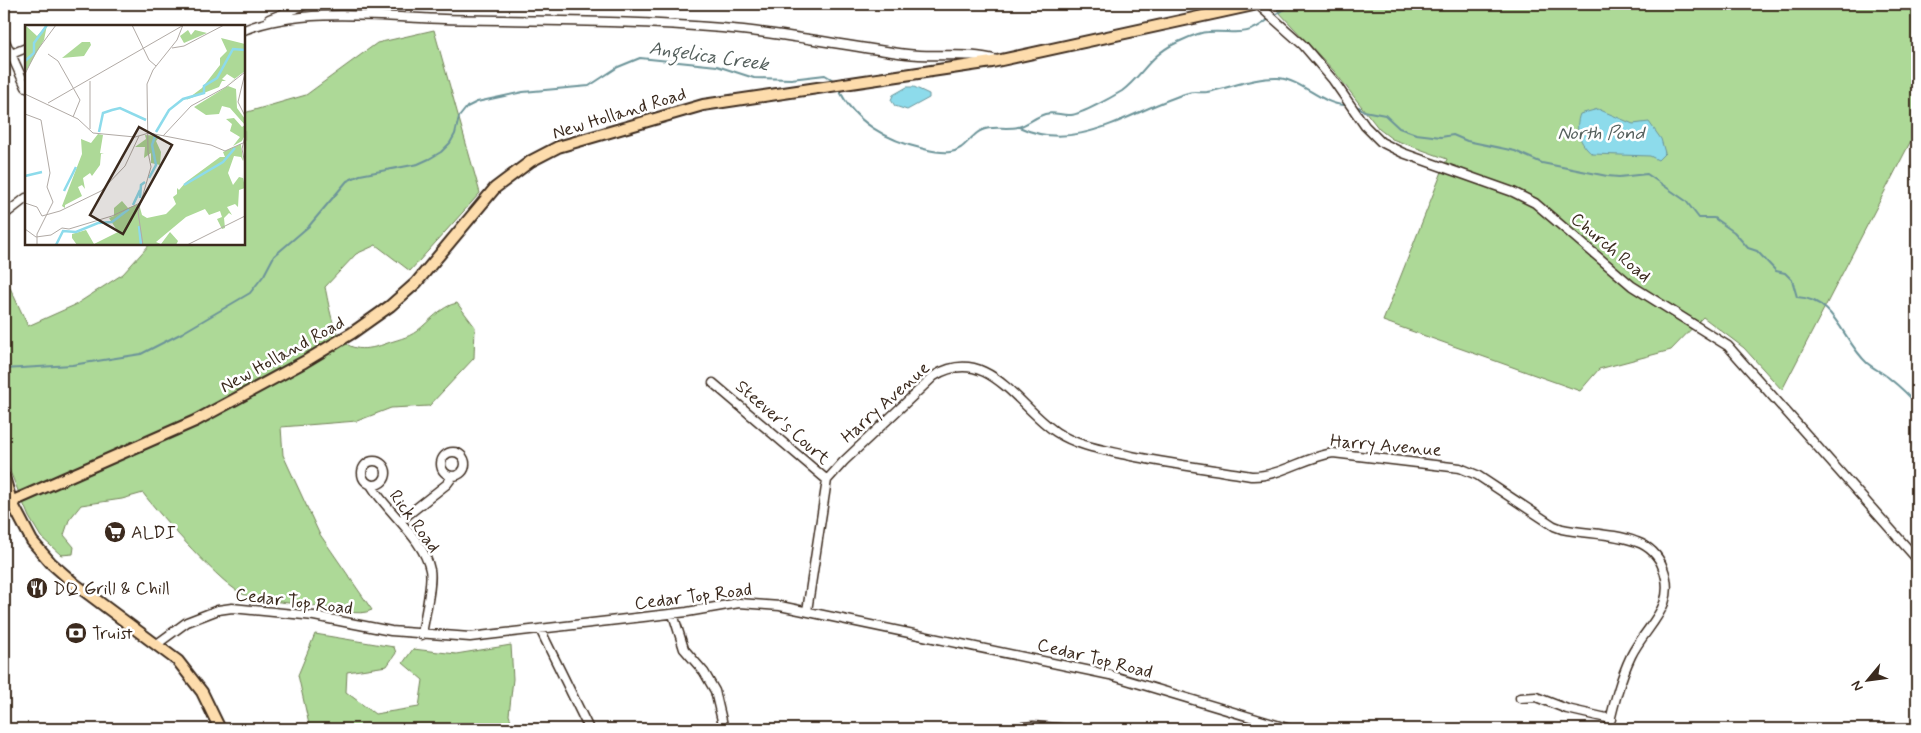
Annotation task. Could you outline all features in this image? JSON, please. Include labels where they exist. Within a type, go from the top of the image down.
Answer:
[{"type":"main road","name":"New Holland Road","points":[[7,503],[196,421],[352,334],[390,306],[416,283],[495,188],[514,172],[547,152],[585,138],[684,109],[733,100],[999,61],[1257,4]]},
{"type":"main road","points":[[4,477],[7,503],[32,542],[51,563],[88,595],[178,661],[193,679],[209,704],[220,729]]},
{"type":"street","points":[[245,30],[307,4]]},
{"type":"street","name":"Church Road","points":[[1257,4],[1303,45],[1366,126],[1381,142],[1403,153],[1513,192],[1535,203],[1632,286],[1728,346],[1917,559]]},
{"type":"street","points":[[261,23],[326,16],[526,20],[705,27],[745,30],[922,56],[965,55],[986,57],[999,61]]},
{"type":"street","points":[[4,39],[7,56],[25,85]]},
{"type":"street","points":[[7,56],[25,48]]},
{"type":"street","points":[[4,216],[25,199]]},
{"type":"street","name":"Harry Avenue","points":[[827,480],[844,461],[934,376],[945,370],[962,366],[979,368],[991,375],[1048,426],[1085,446],[1251,476],[1266,475],[1316,456],[1333,452],[1460,468],[1477,475],[1554,526],[1636,542],[1652,550],[1662,565],[1667,581],[1667,597],[1661,612],[1632,654],[1620,684],[1608,729]]},
{"type":"street","name":"Steever's Court","points":[[713,383],[827,480],[807,611]]},
{"type":"street","points":[[400,521],[447,484],[453,476]]},
{"type":"street","name":"Rick Road","points":[[371,485],[423,554],[430,572],[422,635]]},
{"type":"street","name":"Cedar Top Road","points":[[157,644],[187,622],[218,610],[232,608],[314,616],[422,635],[470,637],[673,614],[748,603],[770,604],[1110,675],[1290,729]]},
{"type":"street","points":[[673,614],[684,649],[704,672],[715,691],[724,729]]},
{"type":"street","points":[[540,629],[589,729]]},
{"type":"street","points":[[1520,698],[1536,697],[1567,709],[1611,719]]},
{"type":"street","points":[[1002,729],[1033,726],[1070,729]]},
{"type":"green space","points":[[1291,4],[1917,4],[1917,129],[1782,390],[1744,348],[1703,317],[1671,350],[1599,369],[1580,391],[1383,321],[1447,159],[1392,139],[1379,129],[1334,71],[1277,10]]},
{"type":"green space","points":[[434,30],[480,193],[410,271],[376,245],[356,254],[325,287],[334,326],[346,344],[356,348],[368,348],[410,335],[440,311],[457,303],[475,327],[474,358],[429,406],[391,408],[357,421],[281,427],[283,455],[319,533],[372,610],[355,613],[324,607],[264,600],[245,595],[223,580],[208,566],[143,493],[122,499],[81,505],[69,520],[64,535],[74,547],[73,554],[61,555],[41,537],[29,517],[4,457],[4,275],[28,326],[75,305],[123,274],[149,245],[245,245],[245,113],[306,95],[377,43]]},
{"type":"green space","points":[[315,634],[394,647],[396,653],[387,666],[347,672],[346,692],[375,714],[419,707],[423,680],[403,663],[413,649],[456,654],[511,645],[513,679],[509,715],[514,729],[310,729],[298,675]]},
{"type":"water","points":[[907,87],[914,87],[929,94],[929,98],[907,110],[895,106],[891,100],[893,95]]},
{"type":"water","name":"North Pond","points":[[1598,109],[1633,124],[1649,122],[1661,139],[1665,153],[1658,160],[1650,156],[1592,154],[1581,141],[1578,131],[1578,120],[1580,114]]},
{"type":"waterway","name":"Angelica Creek","points":[[1274,15],[1291,5],[1300,4]]},
{"type":"waterway","name":"Angelica Creek","points":[[838,87],[862,120],[885,135],[897,141],[924,149],[950,152],[961,147],[981,130],[1013,128],[1025,125],[1045,114],[1071,115],[1089,109],[1122,91],[1159,53],[1192,36],[1204,32],[1246,31],[1269,19]]},
{"type":"waterway","name":"Angelica Creek","points":[[4,369],[72,365],[141,354],[182,333],[250,293],[264,275],[274,256],[309,226],[347,181],[360,175],[418,164],[441,152],[450,143],[455,134],[459,117],[467,107],[477,102],[523,92],[589,86],[618,67],[640,58],[717,66],[754,78],[791,79],[825,75],[835,81]]},
{"type":"waterway","points":[[1019,127],[1041,134],[1063,136],[1084,133],[1188,93],[1207,92],[1270,78],[1287,80],[1327,101],[1344,105]]},
{"type":"waterway","points":[[1359,107],[1364,111],[1385,115],[1399,128],[1416,134],[1441,137],[1453,135],[1467,141],[1515,151],[1542,163],[1607,176],[1619,177],[1647,174],[1686,201],[1699,218],[1714,218],[1734,232],[1748,248],[1757,251],[1776,271],[1785,273],[1792,280],[1797,297],[1810,299],[1830,313],[1858,354],[1867,363],[1893,381],[1917,405]]},
{"type":"place","name":"ALDI","points":[[115,532]]},
{"type":"place","name":"DQ Grill & Chill","points":[[37,588]]},
{"type":"place","name":"Truist","points":[[76,633]]}]
